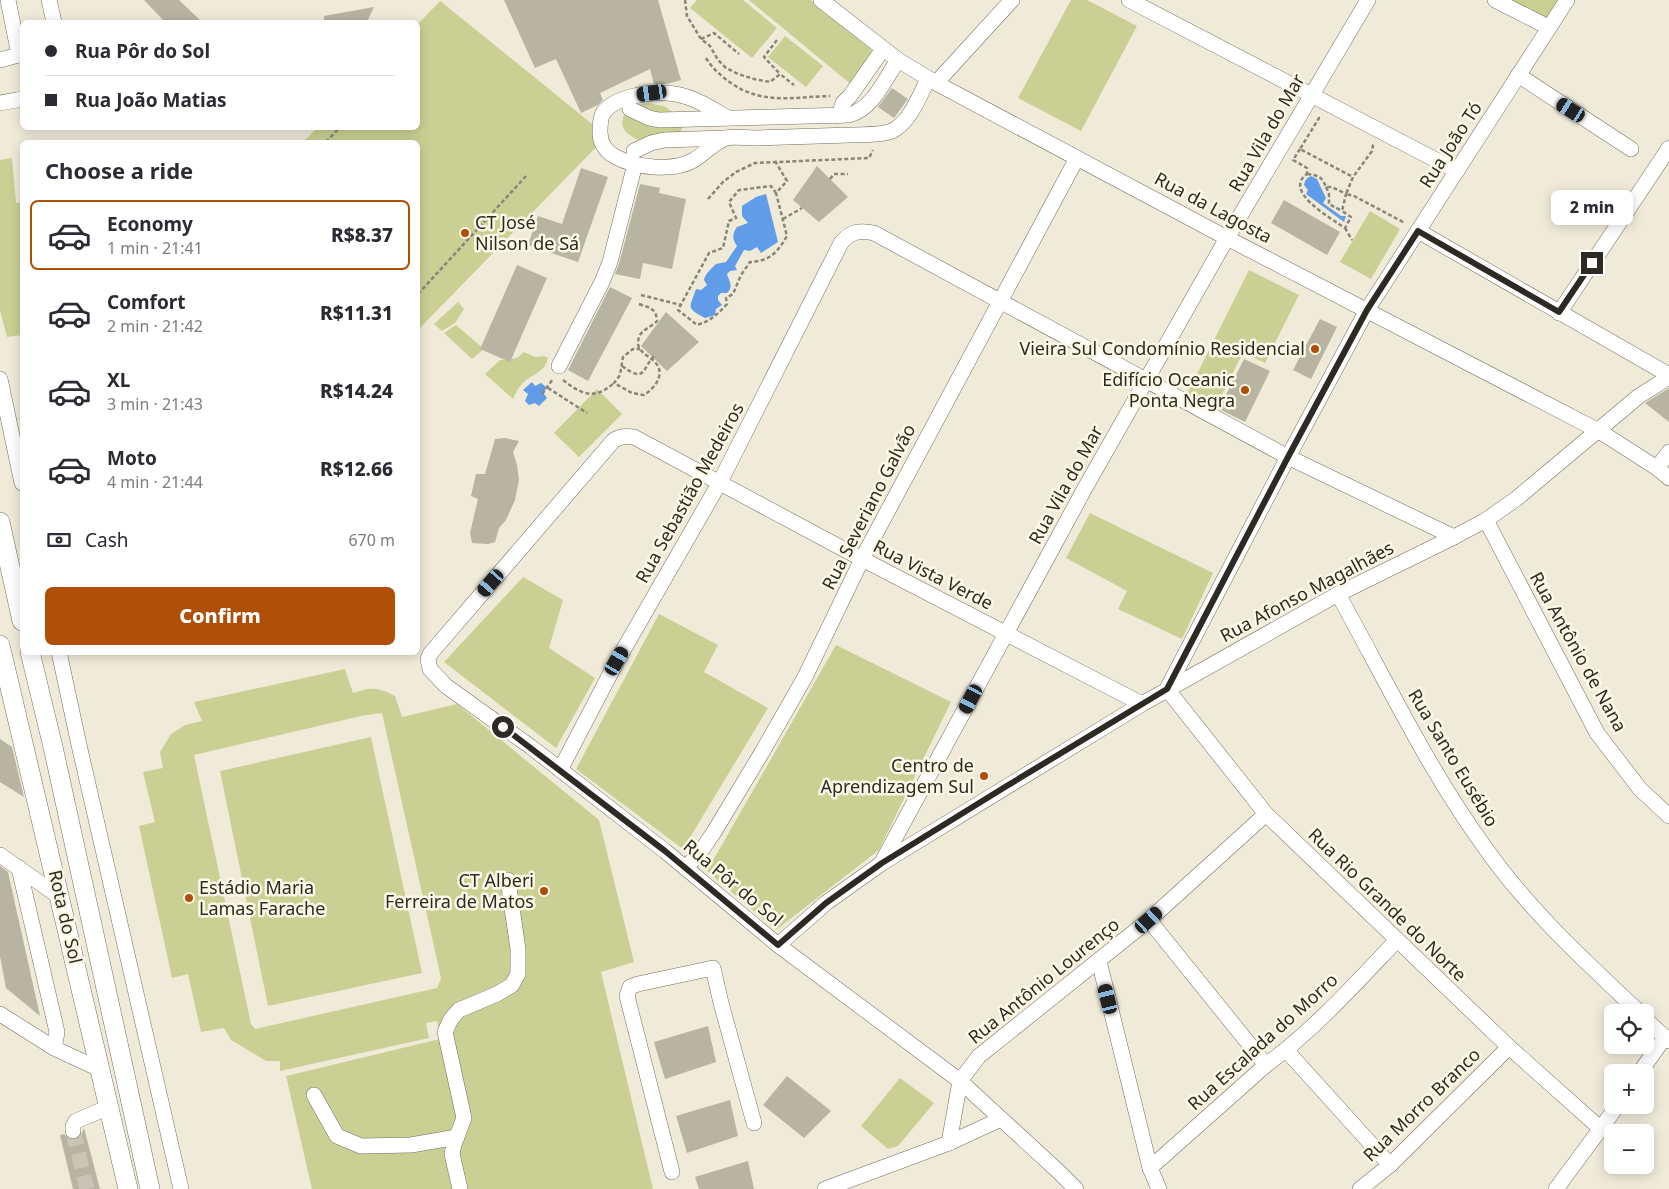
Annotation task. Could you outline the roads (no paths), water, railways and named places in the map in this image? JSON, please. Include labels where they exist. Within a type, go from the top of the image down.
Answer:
[{"type":"main road","points":[[0,522],[20,612]]},
{"type":"main road","name":"Rota do Sol","points":[[0,646],[128,1189]]},
{"type":"main road","name":"Rota do Sol","points":[[31,655],[53,747],[150,1189]]},
{"type":"street","points":[[8,0],[20,50]]},
{"type":"street","points":[[49,0],[54,20]]},
{"type":"street","name":"Rua da Lagosta","points":[[821,0],[898,60],[932,81],[1227,238],[1599,431],[1657,468],[1669,478]]},
{"type":"street","points":[[559,372],[610,262],[635,158],[651,143],[664,140],[884,134],[899,126],[932,81],[1012,0]]},
{"type":"street","points":[[1129,0],[1456,171]]},
{"type":"street","name":"Rua Vila do Mar","points":[[882,863],[1085,488],[1227,238],[1368,0]]},
{"type":"street","points":[[1495,0],[1548,27]]},
{"type":"street","name":"Rua João Tó","points":[[1167,689],[1411,227],[1456,171],[1567,0]]},
{"type":"street","points":[[839,116],[842,103],[850,96],[883,49]]},
{"type":"street","points":[[0,60],[20,54]]},
{"type":"street","points":[[630,109],[649,118],[659,120],[856,114],[870,103],[898,60]]},
{"type":"street","points":[[1518,75],[1631,148]]},
{"type":"street","points":[[726,138],[693,161],[681,165],[658,167],[635,158],[614,156],[604,148],[600,139],[600,123],[603,113],[613,104],[635,96],[668,93],[696,100],[728,118]]},
{"type":"street","points":[[0,103],[20,99]]},
{"type":"street","points":[[1559,312],[1669,148]]},
{"type":"street","name":"Rua Severiano Galvão","points":[[685,868],[699,854],[714,832],[805,677],[862,559],[1077,158]]},
{"type":"street","points":[[1411,227],[1669,376]]},
{"type":"street","name":"Rua Sebastião Medeiros","points":[[560,770],[617,661],[720,482],[841,243],[851,234],[865,231],[874,234],[999,301]]},
{"type":"street","points":[[999,301],[1288,457],[1454,537]]},
{"type":"street","name":"Rua Afonso Magalhães","points":[[778,945],[826,903],[882,863],[1142,704],[1338,594],[1486,520],[1516,499],[1640,396],[1669,376]]},
{"type":"street","points":[[0,379],[20,474]]},
{"type":"street","name":"Rua Vista Verde","points":[[430,669],[428,659],[436,647],[614,441],[628,436],[634,437],[862,559],[1142,704]]},
{"type":"street","points":[[1657,468],[1669,452]]},
{"type":"street","name":"Rua Antônio de Nana","points":[[1486,520],[1597,733],[1640,789],[1669,816]]},
{"type":"street","name":"Rua Santo Eusébio","points":[[1338,594],[1450,796],[1487,850],[1531,906],[1630,1004]]},
{"type":"street","points":[[60,655],[181,1189]]},
{"type":"street","name":"Rua Pôr do Sol","points":[[430,669],[446,686],[560,770],[685,868],[778,945],[960,1081],[1076,1189]]},
{"type":"street","name":"Rua Rio Grande do Norte","points":[[1167,689],[1266,814],[1509,1047],[1601,1129]]},
{"type":"street","name":"Rua Antônio Lourenço","points":[[960,1081],[979,1056],[1149,920],[1266,814]]},
{"type":"street","points":[[0,855],[60,897]]},
{"type":"street","points":[[19,868],[57,1032],[54,1048]]},
{"type":"street","points":[[460,1189],[452,1154],[464,1118],[445,1032],[451,1019],[459,1010],[497,994],[512,985],[518,974],[518,949],[508,880]]},
{"type":"street","points":[[1149,920],[1266,1065]]},
{"type":"street","name":"Rua Escalada do Morro","points":[[1150,1168],[1266,1065],[1286,1050],[1345,995],[1397,940]]},
{"type":"street","points":[[1099,961],[1150,1168],[1159,1189]]},
{"type":"street","points":[[672,1172],[627,996],[630,987],[713,968],[754,1123]]},
{"type":"street","points":[[0,1014],[54,1048],[99,1069]]},
{"type":"street","points":[[1647,1064],[1667,1039],[1654,1027]]},
{"type":"street","name":"Rua Morro Branco","points":[[1360,1189],[1390,1164],[1509,1047]]},
{"type":"street","points":[[1286,1050],[1390,1164]]},
{"type":"street","points":[[949,1143],[960,1081]]},
{"type":"street","points":[[314,1095],[338,1136],[361,1146],[411,1145],[457,1136]]},
{"type":"street","points":[[73,1131],[76,1121],[109,1107]]},
{"type":"street","points":[[1556,1189],[1612,1114]]},
{"type":"street","points":[[825,1189],[949,1143],[1001,1119]]},
{"type":"water","points":[[1311,176],[1317,179],[1326,198],[1323,203],[1341,216],[1346,216],[1344,222],[1306,194],[1308,190],[1304,183]]},
{"type":"water","points":[[766,194],[778,242],[761,253],[757,247],[750,251],[744,250],[735,266],[737,270],[730,271],[727,274],[730,288],[727,293],[721,293],[718,296],[718,300],[722,305],[716,309],[715,315],[705,318],[694,312],[691,304],[696,289],[701,290],[707,285],[704,280],[707,273],[716,264],[726,262],[737,246],[733,239],[734,232],[737,227],[748,223],[742,216],[742,206],[756,197]]},
{"type":"water","points":[[532,382],[535,386],[541,383],[546,387],[544,394],[547,398],[539,406],[535,403],[529,405],[525,401],[528,394],[523,390]]},
{"type":"tunnel","points":[[73,1131],[87,1189]]},
{"type":"place","name":"CT José Nilson de Sá","points":[[465,233]]},
{"type":"place","name":"Vieira Sul Condomínio Residencial","points":[[1315,349]]},
{"type":"place","name":"Edifício Oceanic Ponta Negra","points":[[1245,390]]},
{"type":"place","name":"Centro de Aprendizagem Sul","points":[[984,776]]},
{"type":"place","name":"CT Alberi Ferreira de Matos","points":[[544,891]]},
{"type":"place","name":"Estádio Maria Lamas Farache","points":[[189,898]]}]
